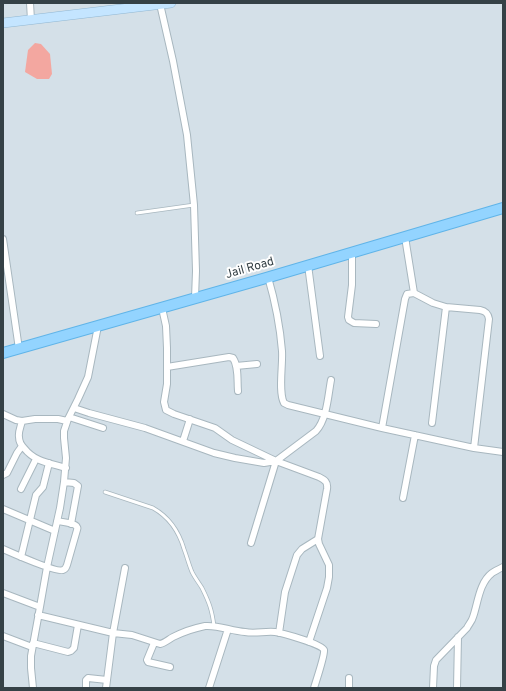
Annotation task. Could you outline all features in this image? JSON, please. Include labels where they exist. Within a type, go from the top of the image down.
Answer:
[{"type":"main road","name":"Jail Road","points":[[3,353],[503,208]]},
{"type":"street","points":[[30,3],[31,20]]},
{"type":"street","points":[[3,23],[171,3]]},
{"type":"street","points":[[160,4],[188,134],[194,205],[196,270],[195,298]]},
{"type":"street","points":[[405,237],[414,293]]},
{"type":"street","points":[[3,239],[19,349]]},
{"type":"street","points":[[352,252],[352,285],[348,317],[349,320],[354,323],[376,324]]},
{"type":"street","points":[[308,265],[320,356]]},
{"type":"street","points":[[268,277],[281,332],[281,395],[284,403],[382,428],[474,448],[503,452]]},
{"type":"street","points":[[382,428],[405,299],[407,294],[414,293],[446,307],[480,310],[485,311],[488,315],[489,319],[474,448]]},
{"type":"street","points":[[432,423],[446,307]]},
{"type":"street","points":[[162,308],[167,333],[167,367],[164,402],[166,410],[215,428],[232,440],[276,461],[325,479],[328,484],[318,539],[328,565],[329,577],[327,588],[309,642]]},
{"type":"street","points":[[33,688],[31,656],[66,468],[64,431],[68,419],[88,377],[98,326]]},
{"type":"street","points":[[167,367],[229,357],[233,358],[236,362],[238,390]]},
{"type":"street","points":[[236,366],[257,364]]},
{"type":"street","points":[[74,408],[144,428],[224,456],[264,463],[276,461],[316,431],[322,423],[331,380]]},
{"type":"street","points":[[3,414],[22,421],[36,419],[68,419],[103,428]]},
{"type":"street","points":[[183,441],[190,419]]},
{"type":"street","points":[[22,421],[18,437],[22,446],[29,454],[36,459],[66,468]]},
{"type":"street","points":[[403,498],[415,434]]},
{"type":"street","points":[[4,477],[22,446]]},
{"type":"street","points":[[21,489],[36,459]]},
{"type":"street","points":[[251,543],[276,461]]},
{"type":"street","points":[[21,557],[36,494],[42,490],[49,463]]},
{"type":"street","points":[[64,482],[74,483],[78,486],[71,524]]},
{"type":"street","points":[[3,509],[55,530]]},
{"type":"street","points":[[3,549],[47,567],[58,570],[65,569],[77,527],[57,521]]},
{"type":"street","points":[[279,633],[285,592],[297,555],[302,549],[318,539]]},
{"type":"street","points":[[433,688],[435,662],[467,628],[473,618],[480,593],[488,576],[503,567]]},
{"type":"street","points":[[106,688],[113,633],[125,568]]},
{"type":"street","points":[[3,593],[40,607]]},
{"type":"street","points":[[38,615],[113,633],[132,635],[160,644],[173,637],[204,626],[214,626],[246,633],[279,633],[321,646],[324,650],[314,688]]},
{"type":"street","points":[[3,636],[33,645],[68,652],[74,648],[78,625]]},
{"type":"street","points":[[209,688],[228,629]]},
{"type":"street","points":[[457,688],[458,637]]},
{"type":"street","points":[[154,643],[147,661],[149,663],[170,666]]},
{"type":"street","points":[[86,688],[86,680],[88,678],[107,680]]},
{"type":"street","points":[[349,678],[349,688]]},
{"type":"lane","points":[[137,213],[194,205]]},
{"type":"lane","points":[[105,492],[153,508],[167,518],[180,538],[192,571],[208,600],[212,611],[214,626]]},
{"type":"shaded area","points":[[3,3],[503,3],[503,688],[3,688]]},
{"type":"shaded area","points":[[35,43],[41,44],[50,54],[52,74],[49,79],[37,79],[25,72],[28,50]]}]
